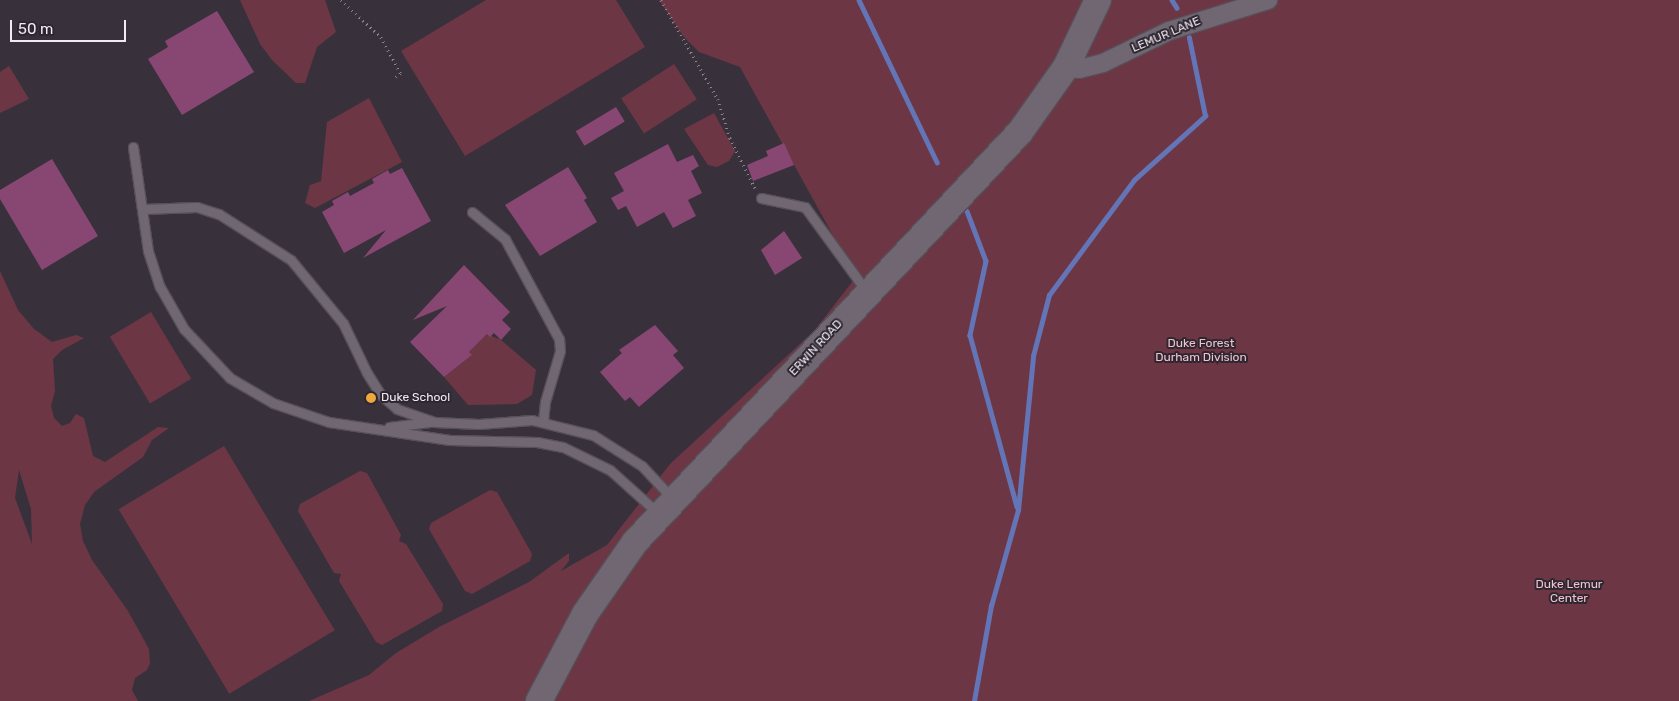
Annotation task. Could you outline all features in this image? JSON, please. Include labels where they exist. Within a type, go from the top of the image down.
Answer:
[{"type":"main road","name":"ERWIN ROAD","points":[[539,701],[599,592],[666,507],[1020,132],[1066,67],[1098,0]]},
{"type":"street","name":"LEMUR LANE","points":[[1066,67],[1079,69],[1103,63],[1185,25],[1268,0]]},
{"type":"lane","points":[[133,147],[148,251],[160,287],[184,329],[230,378],[283,406],[329,422],[450,440],[537,442],[563,447],[610,470],[666,507]]},
{"type":"lane","points":[[760,198],[805,207],[868,292]]},
{"type":"lane","points":[[143,209],[197,207],[219,214],[278,250],[291,260],[343,323],[380,394],[397,409],[434,422]]},
{"type":"lane","points":[[472,212],[505,239],[559,339],[560,351],[545,402],[543,422]]},
{"type":"lane","points":[[378,428],[434,422],[543,422],[593,435],[615,446],[642,466],[666,507]]},
{"type":"path","points":[[340,0],[380,37],[401,74],[395,78]]},
{"type":"path","points":[[661,0],[718,99],[730,138],[760,198]]},
{"type":"green space","points":[[240,0],[325,0],[336,32],[317,47],[305,83],[296,83],[272,60],[260,44]]},
{"type":"green space","points":[[486,0],[616,0],[645,47],[465,156],[401,51]]},
{"type":"green space","name":"Duke Forest Durham Division","points":[[659,0],[1679,0],[1679,701],[309,701],[369,675],[396,653],[439,627],[529,582],[569,553],[569,561],[561,571],[607,545],[670,464],[814,331],[856,277],[740,67],[699,52],[684,37]]},
{"type":"green space","points":[[674,64],[697,99],[644,134],[621,98]]},
{"type":"green space","points":[[9,66],[29,99],[0,113],[0,72]]},
{"type":"green space","points":[[369,98],[402,162],[315,208],[305,203],[310,185],[321,181],[327,122]]},
{"type":"green space","points":[[714,113],[735,151],[729,161],[717,167],[708,165],[684,129]]},
{"type":"green space","points":[[0,271],[18,310],[34,329],[52,342],[76,335],[84,338],[62,350],[53,359],[55,391],[51,406],[54,418],[62,426],[70,423],[76,414],[84,418],[93,456],[105,462],[158,427],[169,428],[152,440],[143,457],[94,492],[85,505],[80,524],[83,541],[92,560],[128,611],[149,649],[150,663],[147,670],[135,678],[132,690],[138,701],[0,701]],"holes":[[[19,470],[31,509],[32,544],[15,498]]]},
{"type":"green space","points":[[151,312],[191,379],[150,404],[110,337]]},
{"type":"green space","points":[[487,334],[501,340],[536,370],[532,395],[517,404],[468,405],[444,377],[471,356],[469,352]]},
{"type":"green space","points":[[224,446],[335,630],[229,694],[119,509]]},
{"type":"green space","points":[[360,471],[367,473],[401,535],[399,541],[406,544],[443,604],[442,611],[382,645],[376,642],[339,581],[341,574],[334,573],[298,511],[300,504]]},
{"type":"green space","points":[[490,490],[497,492],[532,554],[530,561],[472,594],[465,591],[429,529],[431,523]]},
{"type":"building","points":[[217,11],[254,72],[182,115],[148,59],[168,47],[165,41]]},
{"type":"building","points":[[616,107],[625,122],[584,146],[576,131]]},
{"type":"building","points":[[784,143],[794,165],[753,181],[747,165],[768,156],[766,151]]},
{"type":"building","points":[[668,144],[677,162],[693,155],[699,166],[691,171],[702,193],[688,200],[696,216],[673,228],[664,212],[637,227],[626,206],[618,210],[611,198],[624,191],[614,173]]},
{"type":"building","points":[[52,159],[98,236],[42,270],[0,199],[0,190]]},
{"type":"building","points":[[568,167],[587,198],[584,200],[597,222],[540,256],[505,205]]},
{"type":"building","points":[[402,168],[431,221],[363,258],[386,230],[344,253],[322,212],[334,205],[332,201],[348,192],[350,196],[374,183],[372,179],[388,170],[390,174]]},
{"type":"building","points":[[784,231],[802,258],[775,275],[761,250]]},
{"type":"building","points":[[464,265],[510,312],[502,320],[511,329],[501,340],[494,333],[490,337],[487,334],[469,352],[472,355],[444,377],[410,342],[447,306],[413,320]]},
{"type":"building","points":[[655,325],[678,351],[673,355],[684,368],[639,407],[630,397],[625,401],[600,372],[622,353],[619,350]]},
{"type":"waterway","points":[[859,0],[937,162]]},
{"type":"waterway","points":[[1172,0],[1177,8]]},
{"type":"waterway","points":[[974,701],[991,606],[1018,510],[1033,356],[1049,295],[1134,180],[1205,116],[1189,38]]},
{"type":"waterway","points":[[967,211],[986,261],[970,335],[1017,507]]},
{"type":"place","name":"Duke School","points":[[371,398]]},
{"type":"park label","name":"Duke Lemur Center","points":[[1569,592]]}]
